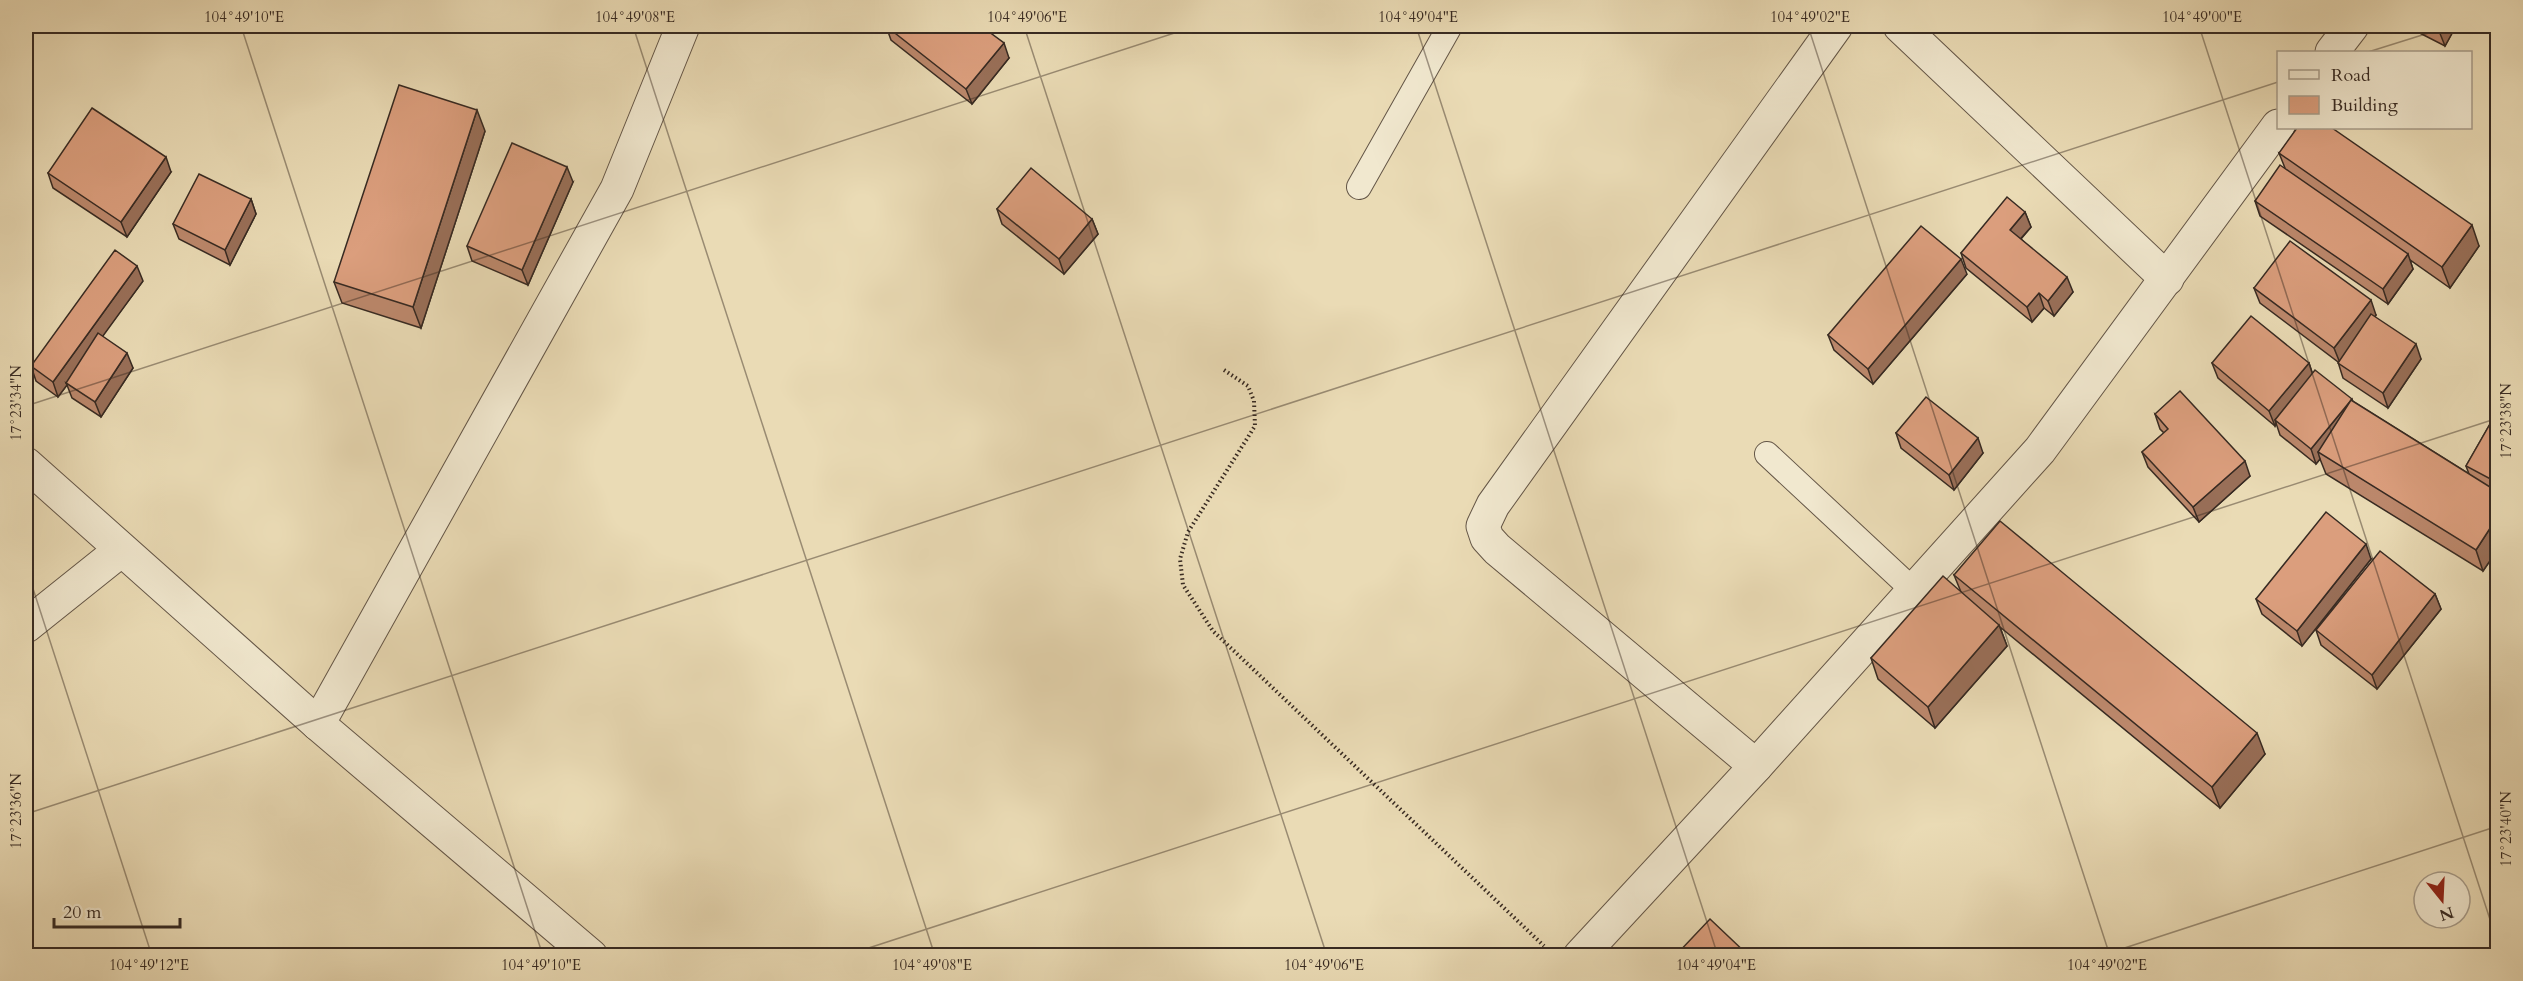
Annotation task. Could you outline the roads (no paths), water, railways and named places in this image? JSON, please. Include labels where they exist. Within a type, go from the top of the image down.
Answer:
[{"type":"street","points":[[318,723],[617,189],[683,26]]},
{"type":"street","points":[[1756,766],[1497,549],[1487,538],[1483,526],[1499,495],[1836,26]]},
{"type":"street","points":[[1900,26],[2166,279]]},
{"type":"street","points":[[2333,51],[2352,26]]},
{"type":"street","points":[[1580,956],[1756,766],[2040,450],[2277,127]]},
{"type":"street","points":[[26,464],[318,723],[591,956]]},
{"type":"street","points":[[26,626],[121,550]]},
{"type":"lane","points":[[1359,187],[1450,26]]},
{"type":"lane","points":[[1767,454],[1914,591]]}]
